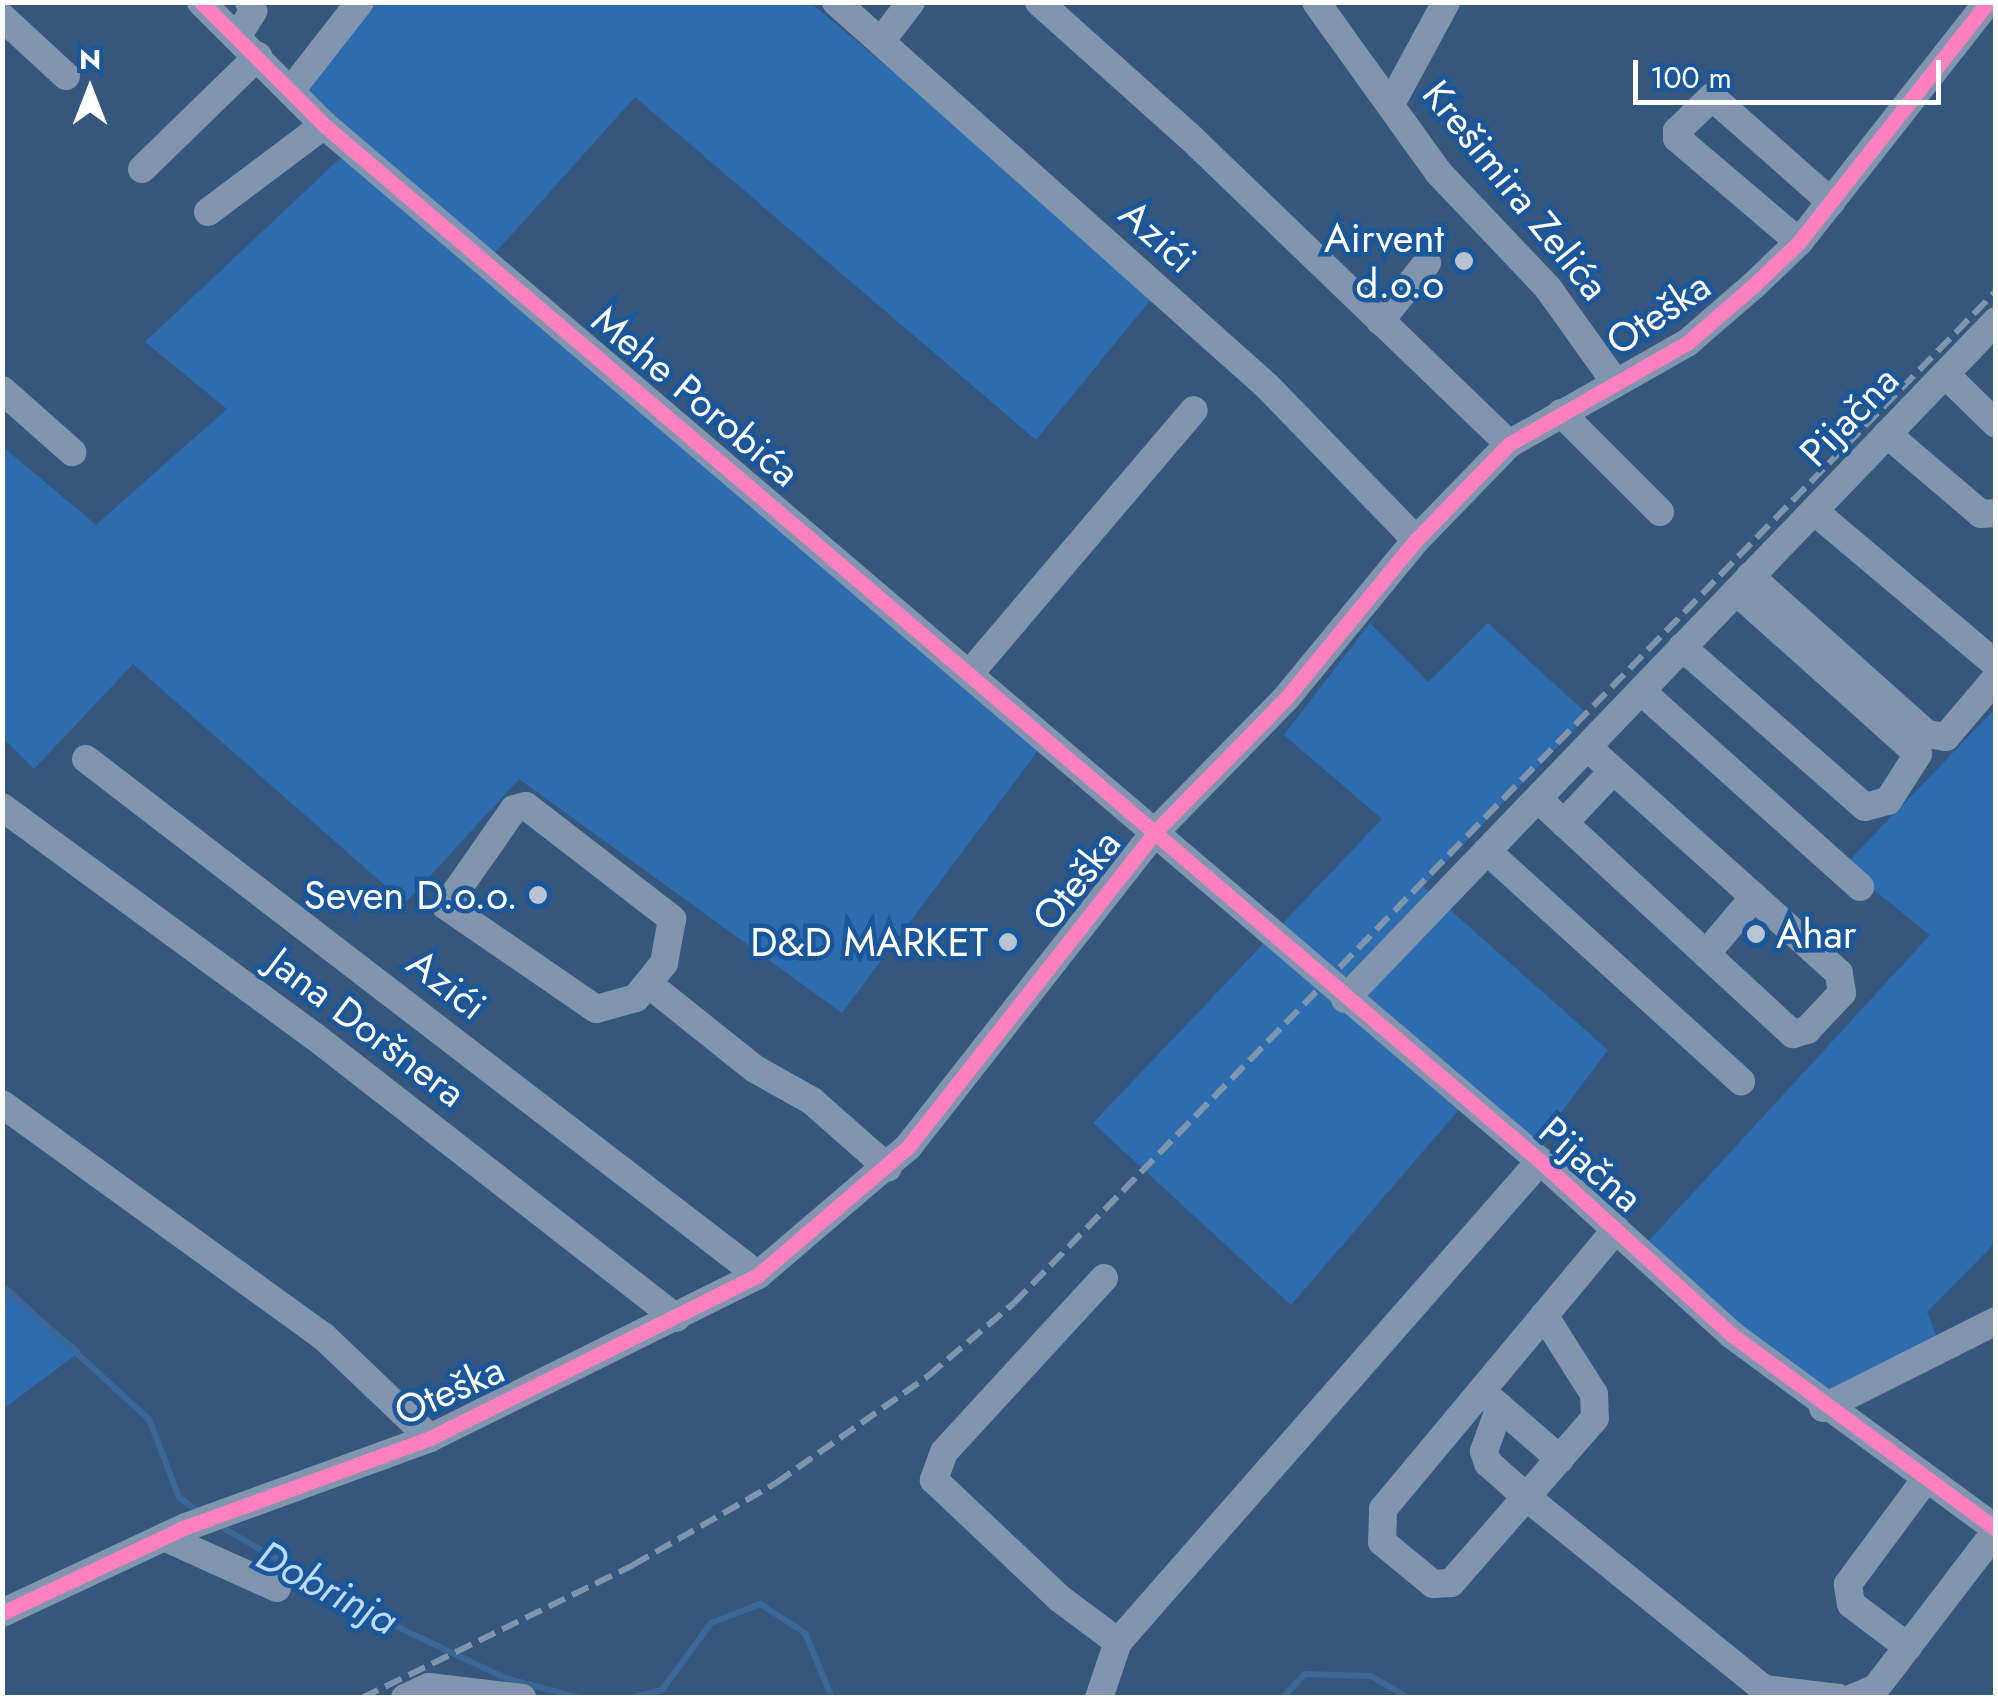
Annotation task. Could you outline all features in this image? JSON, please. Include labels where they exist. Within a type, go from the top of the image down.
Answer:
[{"type":"street","name":"Mehe Porobića","points":[[201,2],[324,125],[970,672],[1154,833]]},
{"type":"street","points":[[142,169],[247,46],[252,11],[249,2]]},
{"type":"street","points":[[292,89],[360,2]]},
{"type":"street","name":"Azići","points":[[836,2],[1266,386],[1416,540]]},
{"type":"street","points":[[881,41],[910,2]]},
{"type":"street","points":[[1040,2],[1508,444]]},
{"type":"street","name":"Krešimira Zelića","points":[[1316,2],[1392,102],[1438,172],[1548,288],[1615,382]]},
{"type":"street","points":[[1392,102],[1446,2]]},
{"type":"street","name":"Oteška","points":[[175,1532],[430,1438],[676,1318],[758,1276],[888,1168],[1154,833],[1287,697],[1416,540],[1508,444],[1687,342],[1799,242],[1988,2]]},
{"type":"street","points":[[2,17],[66,76]]},
{"type":"street","points":[[1799,242],[1677,138],[1677,131],[1712,97],[1830,202]]},
{"type":"street","points":[[208,212],[324,125]]},
{"type":"street","points":[[1380,321],[1427,263]]},
{"type":"street","name":"Pijačna","points":[[1346,999],[1996,321]]},
{"type":"street","points":[[1945,374],[1996,424]]},
{"type":"street","points":[[2,390],[72,452]]},
{"type":"street","points":[[970,672],[1194,410]]},
{"type":"street","points":[[1561,413],[1660,512]]},
{"type":"street","points":[[1887,434],[1981,514],[1996,513]]},
{"type":"street","points":[[1814,511],[1996,664]]},
{"type":"street","points":[[1682,647],[1865,807],[1888,801],[1918,754],[1743,584]]},
{"type":"street","points":[[1743,584],[1926,734],[1946,737],[1996,678]]},
{"type":"street","points":[[1640,691],[1860,888]]},
{"type":"street","points":[[1538,799],[1793,1034],[1808,1030],[1842,993],[1839,974],[1587,747]]},
{"type":"street","name":"Azići","points":[[86,759],[758,1276]]},
{"type":"street","points":[[1564,823],[1613,770]]},
{"type":"street","name":"Jana Doršnera","points":[[2,807],[314,1036],[676,1318]]},
{"type":"street","points":[[514,809],[534,811],[664,907],[671,928],[651,986],[636,998],[596,1010],[446,906],[514,809]]},
{"type":"street","name":"Pijačna","points":[[1154,833],[1540,1160],[1822,1408],[1996,1530]]},
{"type":"street","points":[[1487,852],[1741,1081]]},
{"type":"street","points":[[1706,954],[1754,897]]},
{"type":"street","points":[[651,986],[755,1069],[812,1101],[888,1168]]},
{"type":"street","points":[[2,1104],[322,1336],[430,1438]]},
{"type":"street","name":"Pijačna","points":[[1099,1698],[1118,1642],[1540,1160]]},
{"type":"street","points":[[1544,1315],[1599,1407],[1560,1459],[1444,1586],[1382,1542],[1382,1509],[1490,1399],[1544,1315],[1616,1229]]},
{"type":"street","points":[[1104,1278],[944,1452],[934,1480],[1060,1598],[1118,1642]]},
{"type":"street","points":[[1822,1408],[1996,1321]]},
{"type":"street","points":[[1490,1399],[1560,1459]]},
{"type":"street","points":[[1490,1399],[1484,1451],[1488,1463],[1526,1496],[1764,1689],[1838,1698]]},
{"type":"street","points":[[1908,1647],[1851,1604],[1848,1584],[1925,1480]]},
{"type":"street","points":[[1873,1694],[1996,1530]]},
{"type":"street","points":[[2,1613],[175,1532],[277,1588]]},
{"type":"street","points":[[405,1698],[429,1687],[470,1687],[522,1698]]},
{"type":"shaded area","points":[[357,3],[811,3],[1156,293],[1036,440],[635,97],[487,262],[1039,749],[842,1013],[519,779],[405,903],[133,664],[34,769],[3,738],[2,446],[96,525],[227,409],[145,342],[350,149],[287,86]]},
{"type":"shaded area","points":[[1370,623],[1428,682],[1488,623],[1588,715],[1423,886],[1608,1050],[1527,1158],[1468,1099],[1291,1305],[1093,1123],[1382,819],[1284,735]]},
{"type":"shaded area","points":[[1995,709],[1995,1243],[1927,1312],[1944,1356],[1825,1408],[1635,1256],[1930,935],[1844,866]]},
{"type":"shaded area","points":[[3,1285],[81,1351],[2,1409]]},
{"type":"waterway","name":"Dobrinja","points":[[2,1285],[149,1419],[179,1497],[199,1512]]},
{"type":"waterway","name":"Dobrinja","points":[[218,1525],[383,1620],[505,1678],[580,1698]]},
{"type":"waterway","name":"Dobrinja","points":[[630,1698],[662,1690],[711,1623],[760,1604],[805,1633],[832,1698]]},
{"type":"waterway","name":"Dobrinja","points":[[1282,1698],[1305,1674],[1371,1676],[1409,1698]]},
{"type":"railway","points":[[362,1698],[633,1565],[776,1483],[928,1376],[1014,1303],[1996,291]]},
{"type":"cycle path","points":[[201,2],[324,125],[1540,1161],[1732,1335],[1996,1529]]},
{"type":"cycle path","points":[[2,1613],[186,1527],[430,1438],[758,1275],[908,1147],[1154,833],[1287,697],[1416,540],[1509,444],[1687,343],[1754,285],[1799,242],[1988,2]]},
{"type":"place","name":"Airvent d.o.o","points":[[1464,261]]},
{"type":"place","name":"Seven D.o.o.","points":[[538,895]]},
{"type":"place","name":"Ahar","points":[[1756,934]]},
{"type":"place","name":"D&D MARKET","points":[[1008,942]]}]
